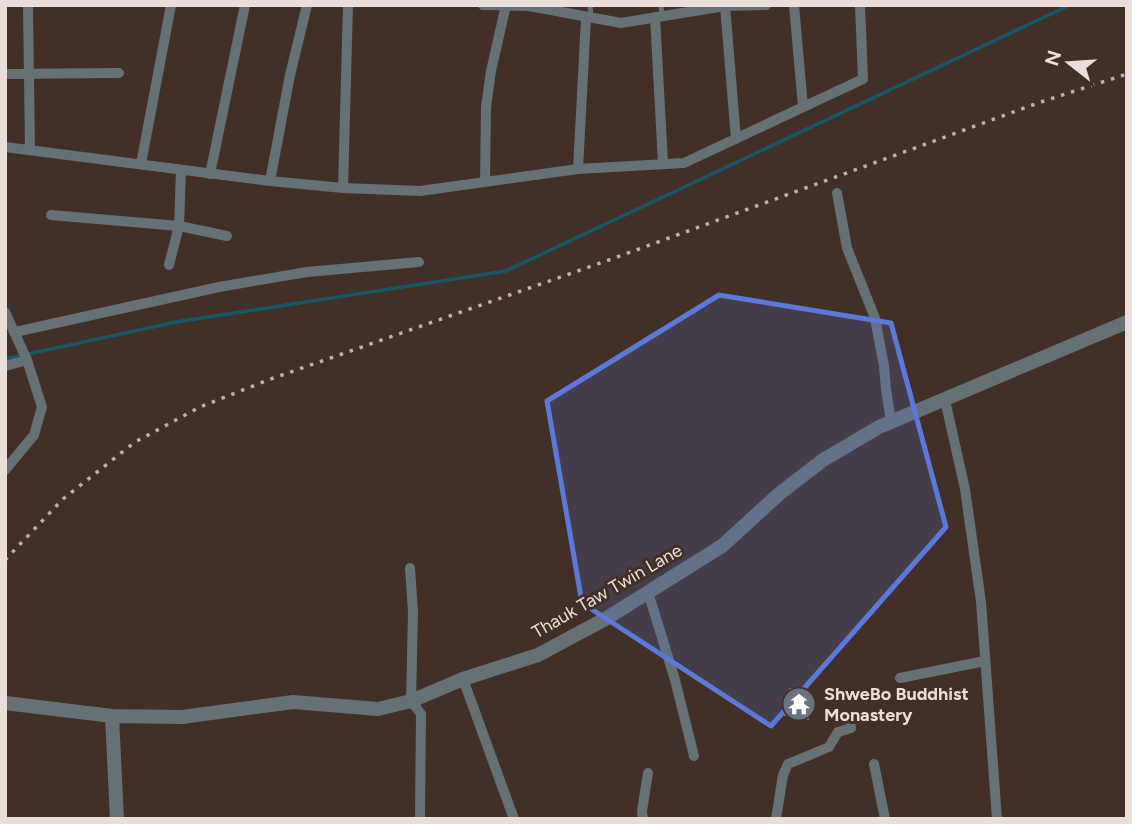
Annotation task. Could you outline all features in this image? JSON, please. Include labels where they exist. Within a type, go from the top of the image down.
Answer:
[{"type":"street","points":[[27,5],[30,150]]},
{"type":"street","points":[[141,164],[171,5]]},
{"type":"street","points":[[210,174],[245,5]]},
{"type":"street","points":[[270,181],[290,75],[307,5]]},
{"type":"street","points":[[343,188],[348,5]]},
{"type":"street","points":[[483,5],[529,6],[621,23],[659,13],[766,5]]},
{"type":"street","points":[[485,181],[486,107],[506,5]]},
{"type":"street","points":[[794,5],[803,107]]},
{"type":"street","points":[[5,147],[270,181],[343,188],[420,191],[578,169],[684,163],[863,79],[860,5]]},
{"type":"street","points":[[725,6],[736,139]]},
{"type":"street","points":[[659,13],[663,163]]},
{"type":"street","points":[[578,169],[589,18]]},
{"type":"street","points":[[5,74],[119,74]]},
{"type":"street","points":[[169,265],[178,226],[181,170]]},
{"type":"street","points":[[836,193],[847,248],[875,318],[891,422]]},
{"type":"street","points":[[51,215],[178,226],[227,236]]},
{"type":"street","points":[[15,332],[219,287],[307,272],[419,262]]},
{"type":"street","points":[[5,312],[27,360],[42,407],[34,435],[5,470]]},
{"type":"street","name":"Thauk Taw Twin Lane","points":[[5,703],[112,716],[182,717],[293,702],[378,709],[411,701],[463,679],[538,654],[607,618],[722,546],[779,494],[823,460],[879,427],[1127,322]]},
{"type":"street","points":[[5,366],[27,360]]},
{"type":"street","points":[[945,400],[967,502],[981,602],[997,819]]},
{"type":"street","points":[[410,568],[413,612],[411,701],[421,714],[420,819]]},
{"type":"street","points":[[649,592],[694,756]]},
{"type":"street","points":[[900,678],[985,661]]},
{"type":"street","points":[[463,679],[513,819]]},
{"type":"street","points":[[112,716],[117,819]]},
{"type":"street","points":[[776,819],[783,775],[788,764],[829,747],[838,732],[851,728],[850,721]]},
{"type":"street","points":[[874,764],[886,819]]},
{"type":"street","points":[[643,819],[648,773]]},
{"type":"lane","points":[[589,18],[590,5]]},
{"type":"highlighted area","points":[[719,295],[891,323],[946,527],[771,726],[582,603],[547,401]]},
{"type":"building","name":"ShweBo Buddhist Monastery","points":[[790,689],[812,694],[808,719],[785,715]]},
{"type":"waterway","points":[[5,359],[176,322],[506,271],[1070,5]]},
{"type":"railway","points":[[5,560],[63,499],[135,442],[200,407],[268,380],[606,261],[1038,103],[1127,74]]},
{"type":"place","name":"ShweBo Buddhist Monastery","points":[[799,704]]}]
